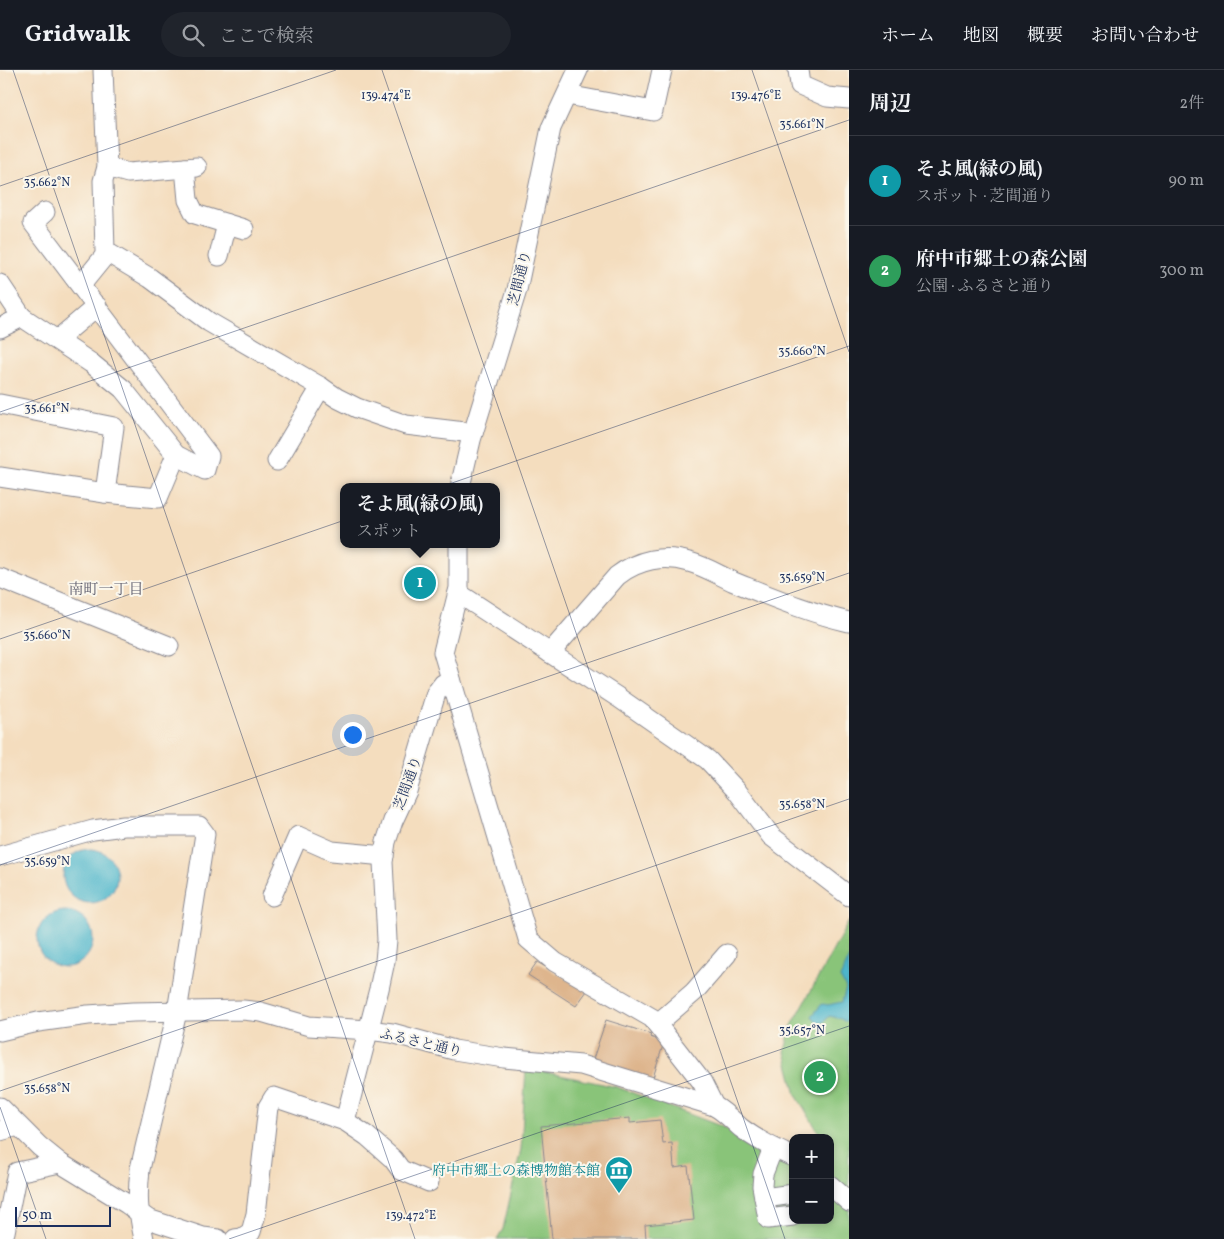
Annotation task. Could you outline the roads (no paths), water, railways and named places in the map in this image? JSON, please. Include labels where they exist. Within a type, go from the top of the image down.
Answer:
[{"type":"street","points":[[103,70],[107,168],[103,182],[105,251],[150,278],[209,322],[321,387],[336,398],[406,426],[473,433]]},
{"type":"street","name":"芝間通り","points":[[461,483],[473,433],[517,290],[551,128],[578,70]]},
{"type":"street","points":[[567,95],[653,111],[662,70]]},
{"type":"street","points":[[798,70],[800,85],[827,97],[849,99]]},
{"type":"street","points":[[107,168],[128,173],[191,168],[188,200],[196,214],[236,227],[219,256]]},
{"type":"street","points":[[0,284],[22,317],[91,363],[123,389],[176,455],[206,470],[209,456],[33,223],[44,212]]},
{"type":"street","points":[[81,285],[108,253]]},
{"type":"street","points":[[57,340],[97,306]]},
{"type":"street","points":[[0,328],[22,317]]},
{"type":"street","points":[[277,461],[321,387]]},
{"type":"street","points":[[0,404],[114,427],[105,493]]},
{"type":"street","points":[[0,476],[105,493],[158,498],[176,455]]},
{"type":"street","points":[[459,548],[458,593],[443,652],[528,939],[555,962],[652,1018],[702,1082],[714,1106]]},
{"type":"street","points":[[550,654],[617,576],[639,562],[655,559],[688,562],[779,600],[849,622]]},
{"type":"street","points":[[0,578],[169,646]]},
{"type":"street","points":[[458,593],[619,698],[708,760],[738,791],[771,836],[849,896]]},
{"type":"street","name":"芝間通り","points":[[345,1121],[379,989],[387,940],[384,884],[386,842],[393,821],[407,791],[436,693],[443,684],[451,679]]},
{"type":"street","points":[[0,856],[93,830],[124,826],[199,826],[205,834],[177,1012],[140,1168],[138,1212],[144,1239]]},
{"type":"street","points":[[272,896],[298,836],[332,851],[384,856]]},
{"type":"street","points":[[657,1024],[694,992],[727,954]]},
{"type":"street","name":"ふるさと通り","points":[[0,1031],[38,1022],[88,1014],[243,1010],[261,1012],[309,1026],[392,1033],[454,1050],[504,1058],[580,1065],[714,1106],[725,1112],[742,1128],[773,1148],[789,1155]]},
{"type":"street","points":[[235,1239],[242,1238],[251,1232],[256,1214],[268,1107],[274,1096],[345,1121],[368,1136],[394,1159],[401,1170],[429,1182]]},
{"type":"street","points":[[0,1108],[9,1128],[60,1163],[128,1204],[148,1219],[203,1237],[218,1239]]},
{"type":"street","points":[[773,1148],[763,1174],[762,1186],[768,1219],[789,1216]]},
{"type":"street","points":[[1,1239],[5,1232],[6,1199],[17,1172],[60,1163]]},
{"type":"street","points":[[834,1189],[849,1202]]},
{"type":"street","points":[[764,1198],[789,1195]]},
{"type":"water","points":[[85,849],[95,849],[105,853],[113,861],[117,876],[113,891],[105,899],[95,903],[85,903],[75,899],[67,891],[63,881],[63,871],[67,861],[75,853]]},
{"type":"water","points":[[65,911],[76,913],[85,919],[91,928],[93,939],[91,950],[85,959],[76,965],[65,967],[54,965],[45,959],[39,950],[37,939],[39,928],[45,919],[54,913]]},
{"type":"water","points":[[849,958],[849,1020],[846,1022],[829,1016],[824,1022],[818,1023],[812,1016],[822,1004],[828,1005],[842,1002],[846,988],[840,978]]},
{"type":"place","name":"そよ風(緑の風)","points":[[420,583]]},
{"type":"place","name":"府中市郷土の森公園","points":[[820,1077]]},
{"type":"place","name":"府中市郷土の森博物館本館","points":[[619,1194]]},
{"type":"district","name":"南町一丁目","points":[[106,589]]}]
